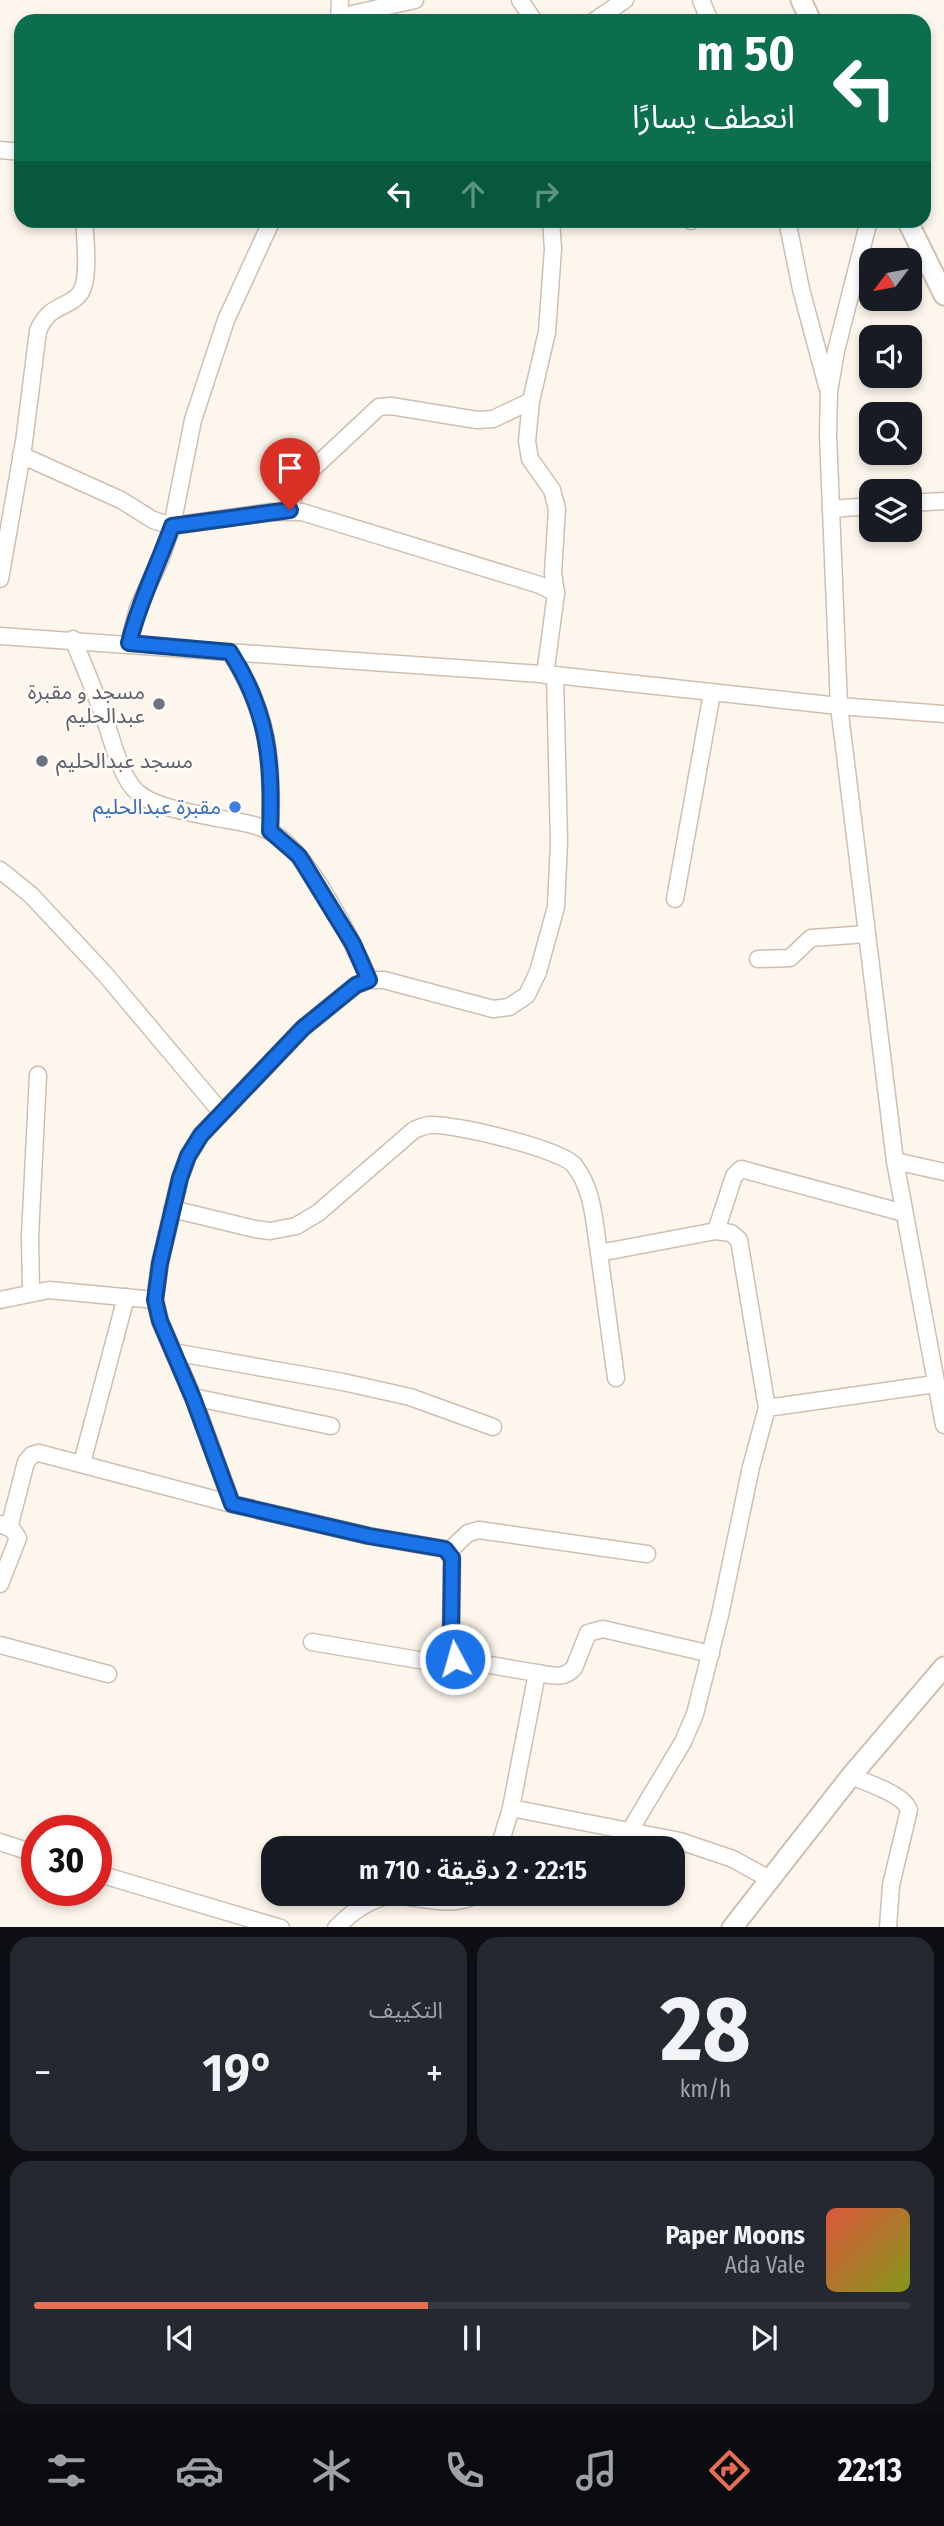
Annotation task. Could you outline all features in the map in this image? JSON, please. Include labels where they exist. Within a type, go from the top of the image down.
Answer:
[{"type":"street","points":[[359,14],[415,0]]},
{"type":"street","points":[[604,14],[625,0]]},
{"type":"street","points":[[0,579],[21,455],[37,331],[42,320],[53,309],[81,292],[85,278],[85,228]]},
{"type":"street","points":[[129,643],[138,608],[172,526],[193,419],[226,320],[268,228]]},
{"type":"street","points":[[232,1504],[193,1398],[160,1321],[155,1300],[172,1209],[188,1156],[201,1135],[221,1112],[303,1028],[356,985],[369,980],[384,980],[493,1009],[509,1007],[527,995],[538,972],[556,907],[559,842],[550,675],[556,593],[553,573],[555,498],[530,459],[527,441],[531,401],[547,332],[553,249],[552,228]]},
{"type":"street","points":[[789,228],[801,289],[829,391]]},
{"type":"street","points":[[867,228],[836,351],[829,391],[839,706],[895,1161],[944,1425]]},
{"type":"street","points":[[911,228],[944,295]]},
{"type":"street","points":[[290,510],[296,487],[379,407],[391,406],[477,420],[493,419],[531,401]]},
{"type":"street","points":[[21,455],[121,500],[153,520],[172,526],[290,510],[302,512],[540,584],[556,593]]},
{"type":"street","points":[[922,502],[944,501]]},
{"type":"street","points":[[831,509],[859,507]]},
{"type":"street","points":[[0,636],[74,639],[550,675],[839,706],[944,714]]},
{"type":"street","points":[[74,639],[123,770],[136,792],[148,800],[192,813],[270,831],[299,856],[353,944],[369,980]]},
{"type":"street","points":[[230,652],[247,678],[262,718],[269,751],[272,787],[270,831]]},
{"type":"street","points":[[675,899],[712,693]]},
{"type":"street","points":[[0,870],[32,895],[86,954],[221,1112]]},
{"type":"street","points":[[758,959],[790,958],[811,938],[867,934]]},
{"type":"street","points":[[31,1292],[30,1236],[38,1075]]},
{"type":"street","points":[[172,1209],[255,1229],[284,1230],[318,1213],[422,1126],[441,1125],[549,1150],[567,1158],[584,1180],[590,1196],[616,1377]]},
{"type":"street","points":[[895,1161],[944,1172]]},
{"type":"street","points":[[716,1231],[734,1176],[741,1169],[904,1213]]},
{"type":"street","points":[[599,1253],[716,1231],[730,1233],[738,1240],[767,1408],[751,1467],[737,1543],[689,1730],[629,1832]]},
{"type":"street","points":[[0,1300],[31,1292],[68,1290],[155,1300]]},
{"type":"street","points":[[82,1463],[126,1297]]},
{"type":"street","points":[[173,1352],[343,1382],[410,1397],[494,1427]]},
{"type":"street","points":[[767,1408],[935,1384]]},
{"type":"street","points":[[193,1398],[331,1426]]},
{"type":"street","points":[[0,1584],[18,1538],[4,1526],[26,1462],[38,1453],[232,1504],[369,1536],[441,1547],[452,1558],[451,1634],[455,1659]]},
{"type":"street","points":[[448,1552],[468,1533],[479,1530],[647,1554]]},
{"type":"street","points":[[312,1642],[430,1662],[455,1659],[559,1676],[570,1673],[574,1668],[589,1633],[603,1629],[710,1654]]},
{"type":"street","points":[[0,1645],[108,1674]]},
{"type":"street","points":[[732,1927],[851,1776],[944,1667]]},
{"type":"street","points":[[503,1836],[511,1808],[537,1673]]},
{"type":"street","points":[[851,1776],[901,1798],[908,1805],[891,1885],[888,1927]]},
{"type":"street","points":[[511,1808],[680,1841],[733,1859],[769,1879]]},
{"type":"street","points":[[0,1842],[21,1849]]},
{"type":"street","points":[[112,1878],[281,1927]]},
{"type":"street","points":[[336,1927],[362,1906]]},
{"type":"place","name":"مسجد و مقبرة عبدالحليم","points":[[159,704]]},
{"type":"place","name":"مسجد عبدالحليم","points":[[42,761]]},
{"type":"place","name":"مقبرة عبدالحليم","points":[[235,807]]},
{"type":"route","points":[[290,510],[172,526],[138,608],[129,643],[230,652],[247,678],[262,718],[269,751],[272,787],[270,831],[285,841],[299,856],[353,944],[369,980],[356,985],[303,1028],[201,1135],[188,1156],[180,1178],[160,1263],[155,1300],[160,1321],[193,1398],[232,1504],[369,1536],[445,1549],[452,1558],[451,1634],[455,1659]]}]
